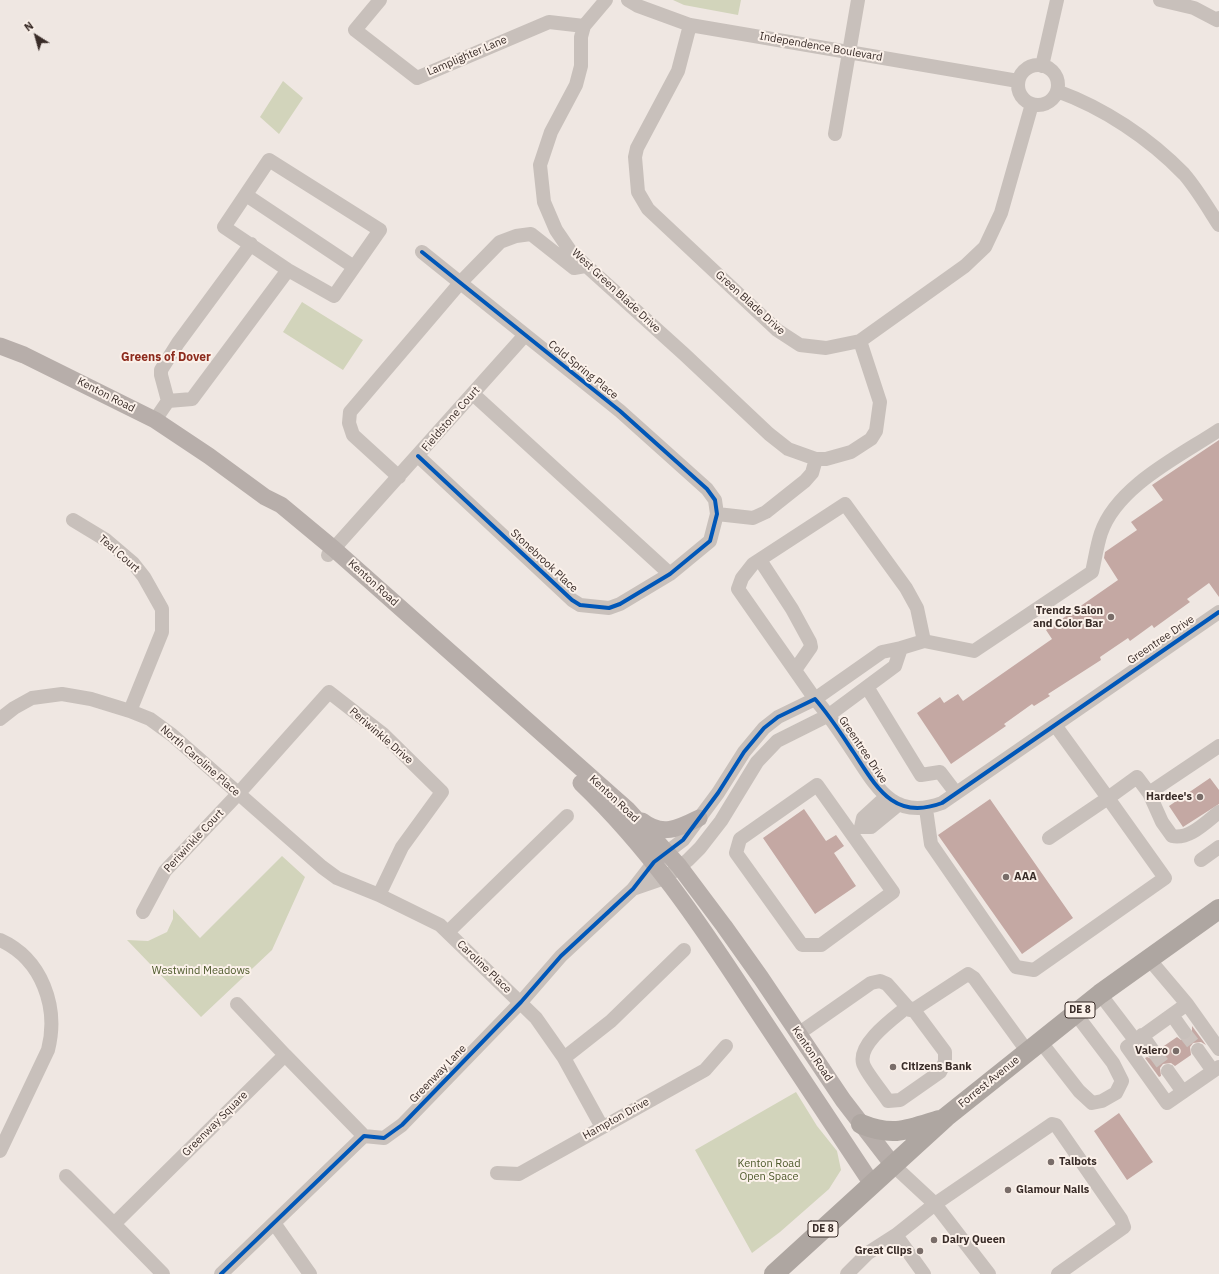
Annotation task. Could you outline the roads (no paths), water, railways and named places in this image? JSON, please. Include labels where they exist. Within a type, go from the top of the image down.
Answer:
[{"type":"highway","name":"Forrest Avenue","points":[[774,1274],[946,1117],[1075,1013],[1219,909]]},
{"type":"highway","points":[[861,1124],[877,1130],[895,1131],[906,1130],[946,1117]]},
{"type":"main road","name":"Kenton Road","points":[[0,346],[31,358],[155,420],[209,456],[265,497],[279,513],[331,552],[626,809],[660,858],[665,878],[678,893],[718,950],[872,1184]]},
{"type":"main road","name":"Kenton Road","points":[[331,552],[532,736],[660,858],[679,866],[762,978],[798,1034],[861,1124],[893,1165]]},
{"type":"main road","points":[[626,809],[649,827],[664,831],[678,828],[699,818]]},
{"type":"street","name":"Lamplighter Lane","points":[[380,0],[355,30],[417,78],[549,22],[584,26]]},
{"type":"street","points":[[584,26],[606,0]]},
{"type":"street","name":"Independence Boulevard","points":[[628,0],[638,6],[690,25],[1018,81]]},
{"type":"street","points":[[835,134],[848,51],[858,0]]},
{"type":"street","points":[[1042,66],[1057,0]]},
{"type":"street","points":[[1160,0],[1194,8],[1217,20],[1219,18]]},
{"type":"street","name":"Green Blade Drive","points":[[690,25],[678,71],[637,148],[635,157],[638,192],[648,209],[777,330],[800,345],[826,348],[860,341],[965,266],[985,247],[1001,213],[1032,104]]},
{"type":"street","name":"West Green Blade Drive","points":[[584,26],[581,36],[581,66],[576,85],[551,132],[540,165],[544,202],[556,230],[571,252],[585,266],[684,354],[768,434],[788,449],[816,459]]},
{"type":"street","points":[[1033,66],[1042,66],[1054,73],[1057,79],[1057,91],[1055,95],[1047,102],[1032,104],[1021,94],[1018,81],[1023,71],[1033,66]]},
{"type":"street","points":[[1057,91],[1073,97],[1117,120],[1144,139],[1184,175],[1219,224]]},
{"type":"street","points":[[269,160],[380,230],[334,296],[288,270],[224,227],[246,195],[269,160]]},
{"type":"street","points":[[246,195],[354,267]]},
{"type":"street","points":[[399,477],[353,435],[349,423],[350,412],[460,283],[500,242],[516,236],[531,234],[574,268],[585,266]]},
{"type":"street","points":[[155,420],[168,401],[161,370],[178,344],[251,244]]},
{"type":"street","name":"Cold Spring Place","points":[[422,252],[620,411],[707,489],[715,500],[717,514]]},
{"type":"street","points":[[168,401],[192,399],[288,270]]},
{"type":"street","name":"Fieldstone Court","points":[[331,552],[525,335]]},
{"type":"street","points":[[717,514],[753,518],[766,512],[805,481],[812,473],[816,459],[826,460],[851,452],[871,438],[876,431],[880,402],[860,341]]},
{"type":"street","points":[[473,394],[670,574]]},
{"type":"street","points":[[660,858],[683,840],[718,792],[744,752],[764,728],[778,717],[815,699],[882,652],[924,641],[974,651],[1092,572],[1102,532],[1119,502],[1146,478],[1219,430]]},
{"type":"street","name":"Stonebrook Place","points":[[418,456],[572,600],[580,605],[610,608],[620,604],[670,574],[710,541],[717,514]]},
{"type":"street","points":[[794,670],[811,647],[810,642],[792,610],[760,560],[845,504],[906,588],[917,608],[924,641]]},
{"type":"street","name":"Teal Court","points":[[73,520],[106,540],[133,563],[144,577],[162,609],[162,632],[130,711]]},
{"type":"street","name":"Greentree Drive","points":[[760,560],[753,564],[742,578],[738,589],[794,670],[815,699],[829,715],[876,786],[886,797],[899,804],[912,808],[926,809],[942,803],[1219,612]]},
{"type":"street","points":[[829,715],[895,666],[901,648]]},
{"type":"street","points":[[867,687],[921,775],[940,772],[956,793]]},
{"type":"street","name":"Periwinkle Drive","points":[[238,794],[329,692],[383,734],[442,792],[402,847],[379,895]]},
{"type":"street","name":"North Caroline Place","points":[[0,719],[14,708],[32,698],[62,694],[91,699],[150,719],[172,735],[322,867],[337,878],[379,895]]},
{"type":"street","name":"Greentree Drive","points":[[665,878],[700,848],[721,821],[749,773],[772,746],[788,734],[829,715]]},
{"type":"street","points":[[926,809],[931,844],[1016,967],[1034,970],[1165,878],[1055,724]]},
{"type":"street","points":[[1149,793],[1218,748]]},
{"type":"street","points":[[1049,838],[1137,777],[1149,793],[1162,822],[1172,836],[1178,838],[1191,833],[1219,812]]},
{"type":"street","points":[[817,784],[857,831],[893,892],[821,945],[802,945],[736,853],[740,839],[817,784]]},
{"type":"street","name":"Periwinkle Court","points":[[143,912],[165,872],[238,794]]},
{"type":"street","points":[[857,831],[863,818],[886,797]]},
{"type":"street","points":[[857,831],[871,827],[899,804]]},
{"type":"street","points":[[448,932],[567,816]]},
{"type":"street","points":[[1201,860],[1219,847]]},
{"type":"street","name":"Greenway Lane","points":[[364,1136],[384,1138],[402,1125],[521,1002],[561,956],[633,889],[660,858]]},
{"type":"street","name":"Greenway Lane","points":[[633,889],[665,878]]},
{"type":"street","name":"Caroline Place","points":[[379,895],[440,925],[521,1002],[536,1018],[564,1058],[602,1127]]},
{"type":"street","points":[[0,940],[20,952],[40,976],[46,988],[52,1016],[52,1034],[48,1050],[0,1151]]},
{"type":"street","points":[[564,1058],[611,1021],[684,950]]},
{"type":"street","points":[[1149,959],[1187,1004],[1219,1049]]},
{"type":"street","points":[[798,1034],[871,983],[880,981],[888,984],[910,1008],[945,1052],[945,1062],[940,1072],[900,1100],[888,1101],[863,1063],[864,1051],[870,1040],[910,1008],[968,974],[974,978],[1034,1046],[1079,1092],[1092,1103],[1116,1093],[1122,1081],[1113,1063],[1075,1013]]},
{"type":"street","points":[[1100,994],[1139,1038],[1154,1052]]},
{"type":"street","points":[[221,1274],[364,1136],[237,1004]]},
{"type":"street","points":[[1187,1004],[1127,1046],[1168,1103],[1216,1069],[1198,1050]]},
{"type":"street","points":[[1172,1015],[1184,1032]]},
{"type":"street","name":"Hampton Drive","points":[[497,1173],[519,1174],[705,1070],[726,1046]]},
{"type":"street","name":"Greenway Square","points":[[114,1224],[285,1055]]},
{"type":"street","points":[[1168,1071],[1183,1092]]},
{"type":"street","points":[[851,1273],[868,1253],[896,1235],[935,1204],[1048,1126],[1056,1125],[1121,1219],[1124,1227],[1058,1274]]},
{"type":"street","points":[[893,1165],[935,1204],[990,1274]]},
{"type":"street","points":[[66,1176],[163,1274]]},
{"type":"street","points":[[274,1223],[308,1274]]},
{"type":"street","points":[[896,1235],[924,1274]]},
{"type":"tunnel","points":[[1184,1032],[1198,1050]]},
{"type":"tunnel","points":[[1154,1052],[1168,1071]]},
{"type":"place","name":"Trendz Salon and Color Bar","points":[[1111,617]]},
{"type":"place","name":"Hardee's","points":[[1200,797]]},
{"type":"place","name":"AAA","points":[[1006,877]]},
{"type":"place","name":"Valero","points":[[1176,1051]]},
{"type":"place","name":"Citizens Bank","points":[[893,1067]]},
{"type":"place","name":"Talbots","points":[[1051,1162]]},
{"type":"place","name":"Glamour Nails","points":[[1008,1190]]},
{"type":"place","name":"Dairy Queen","points":[[934,1240]]},
{"type":"place","name":"Great Clips","points":[[920,1251]]},
{"type":"district","name":"Greens of Dover","points":[[166,358]]},
{"type":"park label","name":"Westwind Meadows","points":[[201,971]]},
{"type":"park label","name":"Kenton Road Open Space","points":[[769,1170]]}]
